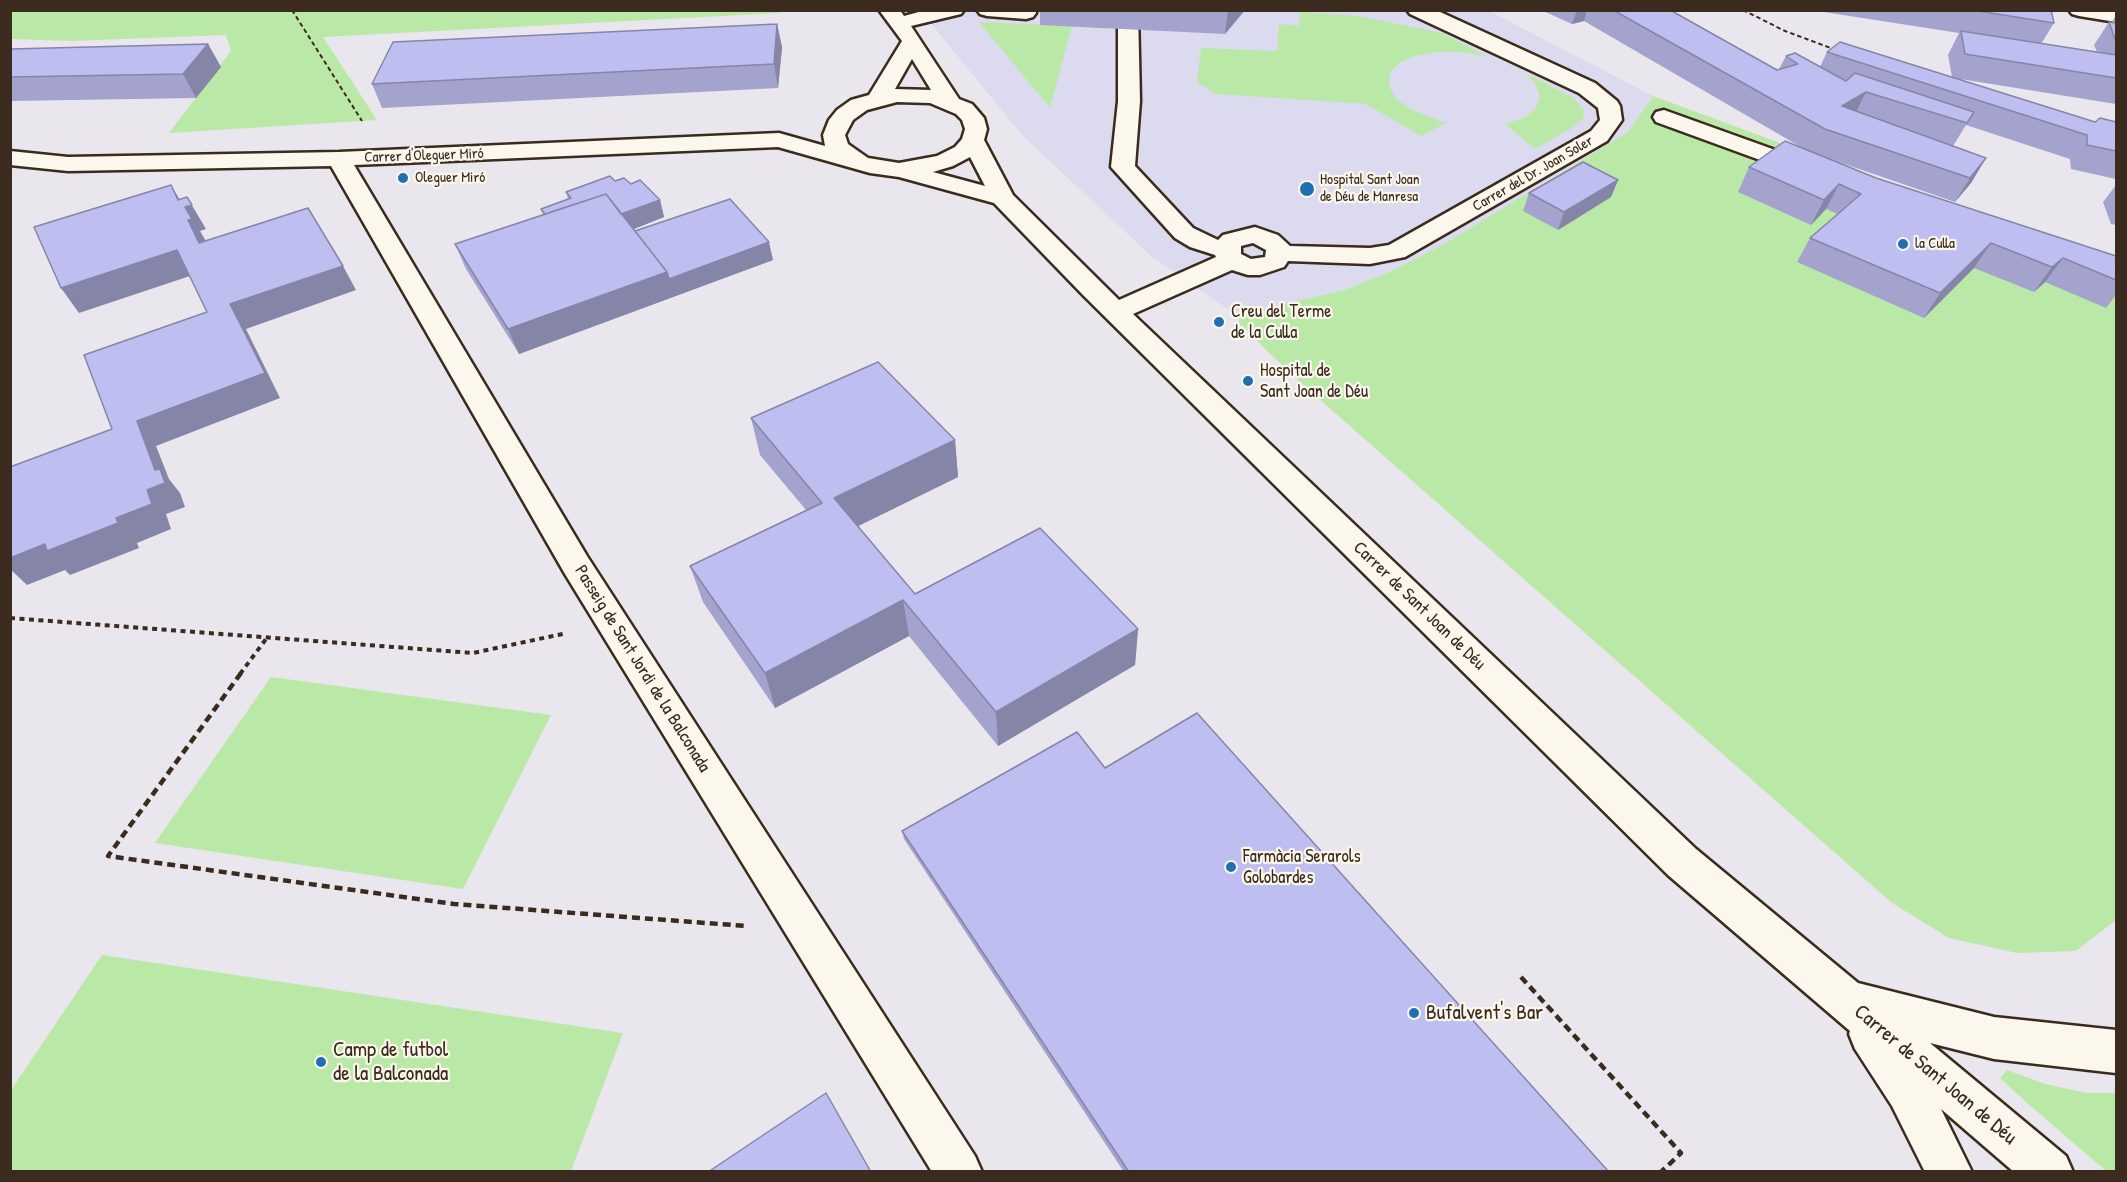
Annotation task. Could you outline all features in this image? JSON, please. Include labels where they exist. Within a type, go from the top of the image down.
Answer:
[{"type":"street","points":[[894,16],[954,10]]},
{"type":"street","points":[[987,10],[1026,13],[1026,10]]},
{"type":"street","points":[[1128,10],[1129,100],[1123,167],[1184,233],[1229,255]]},
{"type":"street","name":"Carrer del Dr. Joan Soler","points":[[1229,255],[1248,267],[1260,267],[1275,262],[1280,253],[1370,256],[1396,252],[1599,136],[1611,120],[1609,106],[1587,88],[1465,30],[1417,10]]},
{"type":"street","points":[[2079,10],[2111,14]]},
{"type":"street","points":[[894,16],[949,101]]},
{"type":"street","points":[[878,99],[912,41]]},
{"type":"street","name":"Carrer d'Oleguer Miró","points":[[779,141],[845,115],[859,105],[878,99],[915,95],[949,101]]},
{"type":"street","name":"Carrer de Sant Joan de Déu","points":[[949,101],[964,109],[973,118],[976,129],[973,140],[1003,198],[1682,862],[2050,1172]]},
{"type":"street","points":[[845,115],[837,125],[834,135],[837,146],[846,155],[860,163]]},
{"type":"street","points":[[1664,117],[1834,178]]},
{"type":"street","points":[[899,170],[923,168],[945,161],[963,152],[973,140]]},
{"type":"street","name":"Carrer d'Oleguer Miró","points":[[10,158],[68,164],[339,159],[779,141],[860,163],[899,170]]},
{"type":"street","name":"Passeig de Sant Jordi de la Balconada","points":[[339,159],[576,565],[959,1172]]},
{"type":"street","name":"Carrer d'Oleguer Miró","points":[[10,174],[68,164]]},
{"type":"street","name":"Carrer de Sant Joan de Déu","points":[[899,170],[1003,198]]},
{"type":"street","points":[[1117,311],[1229,255]]},
{"type":"street","name":"Carrer de Sant Joan de Déu","points":[[1846,1001],[1994,1038],[2116,1051]]},
{"type":"street","name":"Carrer de Sant Joan de Déu","points":[[1846,1001],[1908,1090],[1949,1172]]},
{"type":"path","points":[[292,10],[364,125],[339,159]]},
{"type":"path","points":[[1743,10],[1785,31],[1840,51]]},
{"type":"path","points":[[10,618],[473,653],[613,623]]},
{"type":"path","points":[[266,639],[108,856],[454,904],[807,930]]},
{"type":"path","points":[[1521,977],[1681,1153],[1661,1172]]},
{"type":"shaded area","name":"Hospital Sant Joan de Déu de Manresa","points":[[921,11],[1493,11],[1491,12],[1653,96],[1628,132],[1444,244],[1389,272],[1344,290],[1249,312],[1239,317],[1151,256],[1021,134]]},
{"type":"green space","points":[[11,10],[778,10],[779,13],[323,37],[377,120],[169,133],[231,51],[226,35],[71,41],[11,39]]},
{"type":"green space","points":[[1300,12],[1358,16],[1442,33],[1486,56],[1461,52],[1437,52],[1415,56],[1399,63],[1390,73],[1389,86],[1396,99],[1412,110],[1446,123],[1421,136],[1366,104],[1216,94],[1197,82],[1201,48],[1277,51],[1279,24],[1299,26]]},
{"type":"green space","points":[[979,22],[1072,26],[1050,108]]},
{"type":"green space","points":[[1526,73],[1574,98],[1584,111],[1583,119],[1535,149],[1505,124],[1524,118],[1536,108],[1540,97],[1536,85]]},
{"type":"green space","name":"la Culla","points":[[1653,96],[2116,267],[2116,920],[2076,951],[2017,953],[1949,938],[1892,903],[1293,376],[1239,323],[1239,317],[1249,312],[1344,290],[1389,272],[1444,244],[1628,132]]},
{"type":"green space","points":[[271,677],[551,715],[463,889],[155,843]]},
{"type":"green space","name":"Camp de futbol de la Balconada","points":[[102,955],[623,1033],[571,1171],[11,1171],[11,1090]]},
{"type":"green space","points":[[2007,1070],[2045,1084],[2087,1093],[2116,1093],[2116,1171],[2106,1171],[2000,1078]]},
{"type":"building","points":[[1613,10],[1670,10],[1777,70],[1798,64],[1786,56],[1795,53],[1846,81],[1855,73],[1974,112],[1967,123],[1866,92],[1842,106],[1986,158],[1970,178],[1825,129]]},
{"type":"building","points":[[1972,10],[2051,10],[2054,23]]},
{"type":"building","points":[[2109,22],[2116,23],[2116,42]]},
{"type":"building","points":[[777,24],[774,64],[372,84],[393,42]]},
{"type":"building","points":[[1961,31],[2116,55],[2116,78],[1965,54]]},
{"type":"building","points":[[1840,42],[2095,122],[2100,118],[2116,122],[2116,151],[2087,145],[2087,135],[1827,52]]},
{"type":"building","points":[[208,44],[183,74],[10,77],[10,49]]},
{"type":"building","points":[[1785,141],[1876,178],[2116,256],[2116,280],[2063,258],[2052,267],[1991,243],[1940,293],[1810,238],[1861,194],[1839,184],[1824,200],[1749,167]]},
{"type":"building","points":[[1583,162],[1618,180],[1564,212],[1529,193]]},
{"type":"building","points":[[610,176],[615,181],[624,178],[631,184],[640,180],[660,200],[621,214],[606,194],[545,214],[541,209],[571,198],[566,192]]},
{"type":"building","points":[[171,185],[178,200],[187,197],[192,205],[185,207],[192,219],[188,220],[199,243],[308,208],[343,266],[230,304],[265,373],[137,421],[155,470],[160,469],[165,483],[147,490],[152,504],[116,518],[118,523],[47,551],[45,544],[10,558],[10,467],[112,429],[84,355],[207,312],[177,250],[61,288],[34,227]]},
{"type":"building","points":[[606,194],[667,272],[508,329],[455,244]]},
{"type":"building","points":[[730,199],[769,242],[669,279],[667,272],[635,231]]},
{"type":"building","points":[[878,362],[955,440],[834,498],[915,594],[1040,528],[1138,629],[996,712],[903,600],[765,673],[690,566],[822,503],[751,418]]},
{"type":"building","points":[[1197,713],[1609,1172],[1129,1172],[902,831],[1077,732],[1105,768]]},
{"type":"building","points":[[826,1093],[871,1172],[708,1172]]},
{"type":"place","name":"Oleguer Miró","points":[[403,178]]},
{"type":"place","name":"Hospital Sant Joan de Déu de Manresa","points":[[1307,189]]},
{"type":"place","name":"la Culla","points":[[1903,244]]},
{"type":"place","name":"Creu del Terme de la Culla","points":[[1219,322]]},
{"type":"place","name":"Hospital de Sant Joan de Déu","points":[[1248,381]]},
{"type":"place","name":"Farmàcia Serarols Golobardes","points":[[1231,867]]},
{"type":"place","name":"Bufalvent's Bar","points":[[1414,1013]]},
{"type":"place","name":"Camp de futbol de la Balconada","points":[[321,1062]]}]
